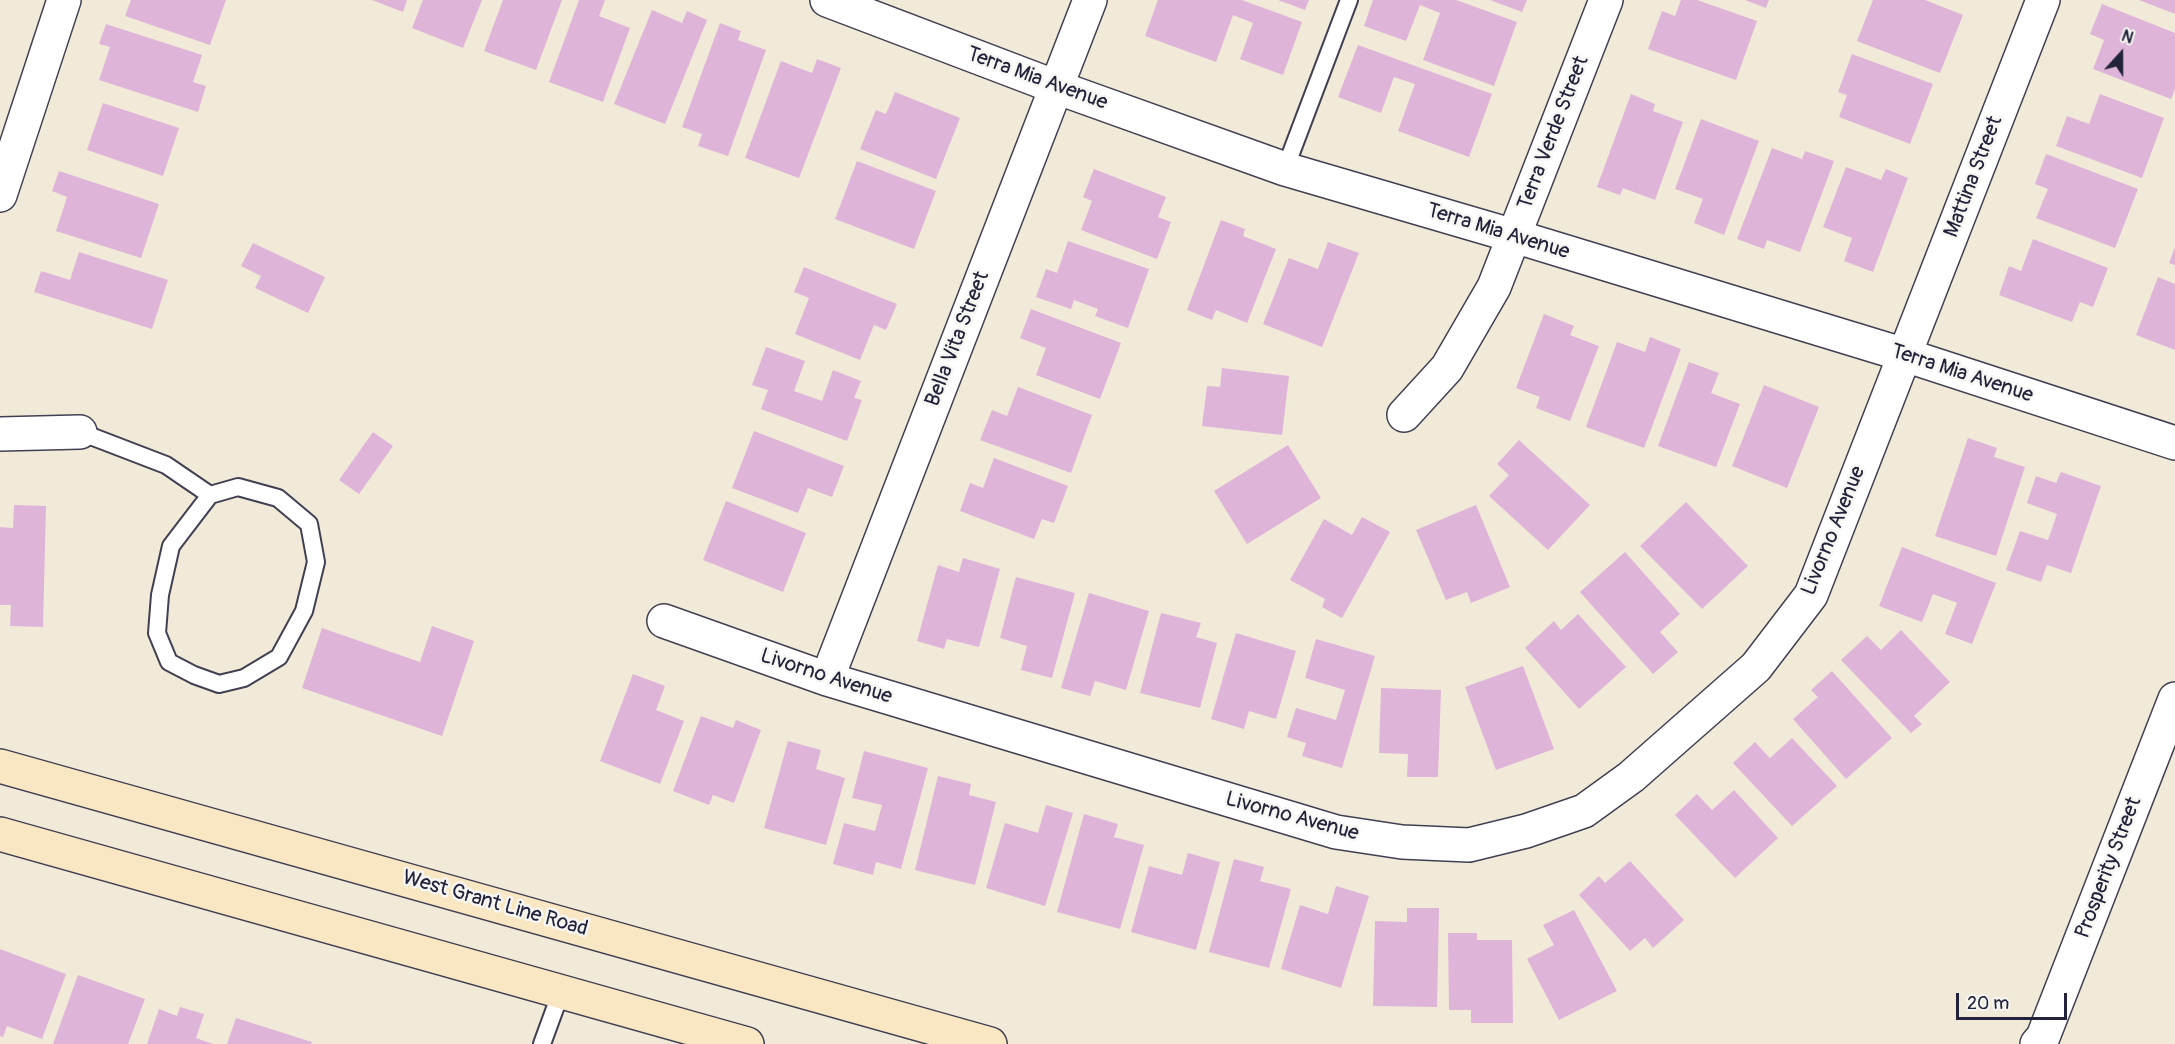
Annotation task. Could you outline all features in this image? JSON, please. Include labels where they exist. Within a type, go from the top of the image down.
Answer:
[{"type":"main road","name":"West Grant Line Road","points":[[0,766],[990,1044]]},
{"type":"main road","points":[[0,834],[747,1044]]},
{"type":"street","points":[[0,195],[64,0]]},
{"type":"street","name":"Terra Mia Avenue","points":[[827,0],[1056,87],[1285,169],[1905,355],[2175,443]]},
{"type":"street","name":"Bella Vita Street","points":[[827,679],[1090,0]]},
{"type":"street","name":"Terra Verde Street","points":[[1404,415],[1447,368],[1494,287],[1606,0]]},
{"type":"street","name":"Mattina Street","points":[[1905,355],[2043,0]]},
{"type":"street","name":"Livorno Avenue","points":[[664,621],[827,679],[1336,832],[1402,842],[1469,845],[1526,831],[1584,811],[1622,783],[1756,667],[1811,595],[1905,355]]},
{"type":"street","points":[[0,434],[80,432]]},
{"type":"street","name":"Prosperity Street","points":[[2042,1042],[2175,699]]},
{"type":"lane","points":[[1285,169],[1349,0]]},
{"type":"lane","points":[[80,432],[166,465],[210,495]]},
{"type":"lane","points":[[238,487],[278,498],[309,524],[316,562],[304,611],[279,657],[244,678],[219,684],[194,675],[169,662],[157,633],[160,595],[171,546],[210,495],[238,487]]},
{"type":"lane","points":[[542,1044],[561,992]]},
{"type":"building","points":[[131,0],[226,0],[210,45],[125,16]]},
{"type":"building","points":[[372,0],[407,0],[403,12]]},
{"type":"building","points":[[423,0],[482,0],[463,48],[412,28]]},
{"type":"building","points":[[503,0],[562,0],[536,70],[484,51]]},
{"type":"building","points":[[579,0],[605,0],[599,16],[630,28],[603,102],[549,82]]},
{"type":"building","points":[[1158,0],[1242,0],[1302,22],[1283,75],[1240,59],[1253,23],[1233,15],[1216,62],[1145,36]]},
{"type":"building","points":[[1278,0],[1309,0],[1305,10]]},
{"type":"building","points":[[1373,0],[1456,0],[1517,22],[1494,86],[1423,60],[1440,13],[1420,5],[1406,41],[1364,26]]},
{"type":"building","points":[[1490,0],[1527,0],[1522,12]]},
{"type":"building","points":[[1681,0],[1697,0],[1757,21],[1736,80],[1648,49],[1662,11],[1675,16]]},
{"type":"building","points":[[1745,0],[1769,0],[1766,8]]},
{"type":"building","points":[[1873,0],[1925,0],[1963,15],[1940,73],[1857,41]]},
{"type":"building","points":[[2139,0],[2175,0],[2175,14]]},
{"type":"building","points":[[2102,4],[2175,33],[2175,89],[2171,99],[2093,69],[2104,40],[2090,34]]},
{"type":"building","points":[[652,10],[682,23],[687,11],[707,20],[665,124],[614,104]]},
{"type":"building","points":[[720,23],[741,31],[738,40],[766,50],[728,156],[698,146],[702,134],[682,127]]},
{"type":"building","points":[[106,24],[202,55],[193,82],[206,86],[198,112],[99,80],[110,47],[99,44]]},
{"type":"building","points":[[1358,45],[1492,94],[1469,157],[1398,131],[1415,84],[1394,77],[1381,113],[1338,97]]},
{"type":"building","points":[[1852,54],[1933,84],[1910,144],[1839,117],[1847,95],[1838,92]]},
{"type":"building","points":[[817,59],[841,68],[799,178],[745,158],[781,61],[812,73]]},
{"type":"building","points":[[895,92],[960,118],[936,179],[860,149],[876,110],[886,114]]},
{"type":"building","points":[[1631,94],[1655,104],[1653,111],[1683,122],[1655,200],[1623,188],[1620,195],[1597,187]]},
{"type":"building","points":[[2100,94],[2164,118],[2142,178],[2056,146],[2067,116],[2089,124]]},
{"type":"building","points":[[103,103],[179,128],[163,176],[87,150]]},
{"type":"building","points":[[1701,119],[1759,141],[1724,235],[1694,223],[1703,199],[1675,189]]},
{"type":"building","points":[[1772,148],[1802,159],[1805,151],[1834,161],[1800,252],[1767,240],[1764,249],[1737,239]]},
{"type":"building","points":[[2046,154],[2138,189],[2115,248],[2036,218],[2048,189],[2035,184]]},
{"type":"building","points":[[857,161],[936,191],[914,249],[835,219]]},
{"type":"building","points":[[1846,167],[1881,180],[1886,169],[1908,178],[1873,272],[1844,261],[1852,238],[1823,227]]},
{"type":"building","points":[[1094,169],[1166,197],[1158,217],[1171,222],[1157,259],[1081,230],[1092,201],[1083,197]]},
{"type":"building","points":[[59,171],[159,204],[141,258],[56,231],[67,197],[52,191]]},
{"type":"building","points":[[1221,220],[1245,229],[1243,236],[1276,249],[1247,323],[1216,310],[1212,320],[1187,310]]},
{"type":"building","points":[[2033,239],[2108,268],[2093,307],[2080,302],[2072,322],[1999,295],[2009,266],[2021,271]]},
{"type":"building","points":[[1068,241],[1149,269],[1128,328],[1095,316],[1098,309],[1074,300],[1071,309],[1036,297],[1046,269],[1057,273]]},
{"type":"building","points":[[1328,242],[1359,253],[1322,347],[1263,324],[1289,258],[1318,269]]},
{"type":"building","points":[[253,243],[325,277],[308,313],[255,288],[261,276],[241,266]]},
{"type":"building","points":[[2175,247],[2175,265],[2169,263]]},
{"type":"building","points":[[79,252],[168,280],[152,329],[34,292],[41,271],[70,280]]},
{"type":"building","points":[[804,267],[897,304],[886,330],[874,325],[860,360],[795,334],[809,298],[794,292]]},
{"type":"building","points":[[2158,277],[2175,284],[2175,350],[2136,335]]},
{"type":"building","points":[[1031,309],[1121,343],[1100,399],[1036,375],[1046,348],[1020,338]]},
{"type":"building","points":[[1544,314],[1574,326],[1570,335],[1599,346],[1570,421],[1536,408],[1540,397],[1516,388]]},
{"type":"building","points":[[1650,337],[1681,349],[1644,448],[1586,427],[1617,342],[1645,352]]},
{"type":"building","points":[[766,347],[805,361],[794,391],[822,401],[833,370],[861,381],[854,398],[862,400],[847,441],[761,409],[768,390],[752,385]]},
{"type":"building","points":[[1689,362],[1719,373],[1711,393],[1740,404],[1716,467],[1658,446]]},
{"type":"building","points":[[1222,368],[1289,376],[1282,435],[1202,426],[1207,386],[1220,387]]},
{"type":"building","points":[[1764,385],[1819,407],[1787,488],[1732,466]]},
{"type":"building","points":[[1018,387],[1092,415],[1071,473],[980,440],[992,410],[1007,416]]},
{"type":"building","points":[[754,431],[844,466],[832,497],[808,488],[798,513],[732,488]]},
{"type":"building","points":[[373,432],[393,446],[359,494],[339,480]]},
{"type":"building","points":[[1968,438],[1997,448],[1994,457],[2025,467],[1996,556],[1935,536]]},
{"type":"building","points":[[1519,440],[1590,505],[1548,550],[1489,496],[1509,475],[1497,464]]},
{"type":"building","points":[[1288,445],[1321,498],[1247,544],[1214,491]]},
{"type":"building","points":[[994,458],[1068,486],[1054,523],[1042,519],[1034,539],[960,511],[970,483],[983,488]]},
{"type":"building","points":[[2061,472],[2101,486],[2071,573],[2047,565],[2041,582],[2006,570],[2020,531],[2048,540],[2057,514],[2027,503],[2036,476],[2056,483]]},
{"type":"building","points":[[726,501],[806,533],[783,592],[703,560]]},
{"type":"building","points":[[1686,502],[1748,566],[1702,609],[1640,546]]},
{"type":"building","points":[[14,505],[46,506],[43,627],[10,626],[11,605],[0,605],[0,527],[13,528]]},
{"type":"building","points":[[1476,505],[1510,587],[1471,603],[1467,592],[1446,600],[1416,530]]},
{"type":"building","points":[[1362,517],[1390,532],[1342,618],[1322,607],[1325,599],[1290,580],[1324,519],[1352,535]]},
{"type":"building","points":[[1902,547],[1996,583],[1972,644],[1945,634],[1957,603],[1933,594],[1922,622],[1879,606]]},
{"type":"building","points":[[1625,552],[1680,614],[1660,632],[1678,652],[1653,674],[1580,592]]},
{"type":"building","points":[[963,558],[1000,569],[979,647],[947,639],[944,649],[917,641],[938,565],[959,572]]},
{"type":"building","points":[[1016,577],[1075,593],[1052,678],[1021,670],[1027,646],[1000,638]]},
{"type":"building","points":[[1089,593],[1149,611],[1126,690],[1095,681],[1090,696],[1061,688]]},
{"type":"building","points":[[1161,613],[1201,623],[1196,637],[1217,643],[1200,708],[1140,693]]},
{"type":"building","points":[[1578,614],[1626,667],[1579,709],[1525,648],[1554,621],[1561,630]]},
{"type":"building","points":[[432,626],[474,641],[442,736],[302,688],[322,628],[420,662]]},
{"type":"building","points":[[1901,630],[1950,682],[1914,716],[1922,724],[1911,733],[1841,660],[1867,636],[1881,650]]},
{"type":"building","points":[[1236,633],[1296,651],[1276,719],[1249,711],[1244,729],[1211,719]]},
{"type":"building","points":[[1316,639],[1375,656],[1342,768],[1302,756],[1306,743],[1287,737],[1296,708],[1336,720],[1345,690],[1305,678]]},
{"type":"building","points":[[1523,666],[1554,749],[1496,770],[1465,687]]},
{"type":"building","points":[[1832,671],[1892,738],[1846,779],[1793,719],[1818,697],[1811,690]]},
{"type":"building","points":[[633,674],[665,686],[656,710],[684,721],[660,784],[600,761]]},
{"type":"building","points":[[1381,688],[1441,690],[1438,777],[1407,777],[1408,754],[1379,753]]},
{"type":"building","points":[[701,716],[733,728],[736,720],[761,730],[734,803],[713,795],[709,805],[673,791]]},
{"type":"building","points":[[1792,738],[1837,786],[1792,826],[1733,763],[1755,742],[1770,758]]},
{"type":"building","points":[[788,741],[821,750],[816,769],[845,778],[826,845],[764,828]]},
{"type":"building","points":[[864,751],[928,768],[901,869],[876,862],[873,875],[833,864],[844,823],[875,831],[882,805],[852,798]]},
{"type":"building","points":[[938,776],[971,784],[969,795],[996,802],[975,885],[915,870]]},
{"type":"building","points":[[1734,790],[1778,838],[1735,878],[1675,815],[1697,794],[1712,810]]},
{"type":"building","points":[[1046,805],[1073,813],[1045,906],[986,888],[1005,823],[1038,833]]},
{"type":"building","points":[[1084,814],[1118,824],[1114,837],[1144,845],[1120,929],[1057,912]]},
{"type":"building","points":[[1188,853],[1220,862],[1196,950],[1131,932],[1149,866],[1182,875]]},
{"type":"building","points":[[1234,859],[1264,867],[1260,881],[1291,889],[1269,968],[1209,952]]},
{"type":"building","points":[[1630,861],[1684,920],[1653,948],[1645,938],[1630,951],[1579,895],[1599,876],[1605,883]]},
{"type":"building","points":[[1336,886],[1369,896],[1341,988],[1281,969],[1300,905],[1328,914]]},
{"type":"building","points":[[1407,908],[1439,908],[1437,1007],[1373,1006],[1375,921],[1407,922]]},
{"type":"building","points":[[1574,910],[1617,991],[1559,1020],[1527,959],[1554,945],[1543,925]]},
{"type":"building","points":[[1448,933],[1477,933],[1477,940],[1512,940],[1513,1023],[1471,1023],[1471,1010],[1449,1010]]},
{"type":"building","points":[[0,949],[66,974],[42,1039],[7,1026],[3,1037],[0,1036]]},
{"type":"building","points":[[78,975],[145,999],[128,1044],[53,1044]]},
{"type":"building","points":[[180,1007],[204,1014],[196,1038],[213,1044],[147,1044],[159,1009],[177,1016]]},
{"type":"building","points":[[236,1018],[312,1042],[311,1044],[227,1044]]}]
